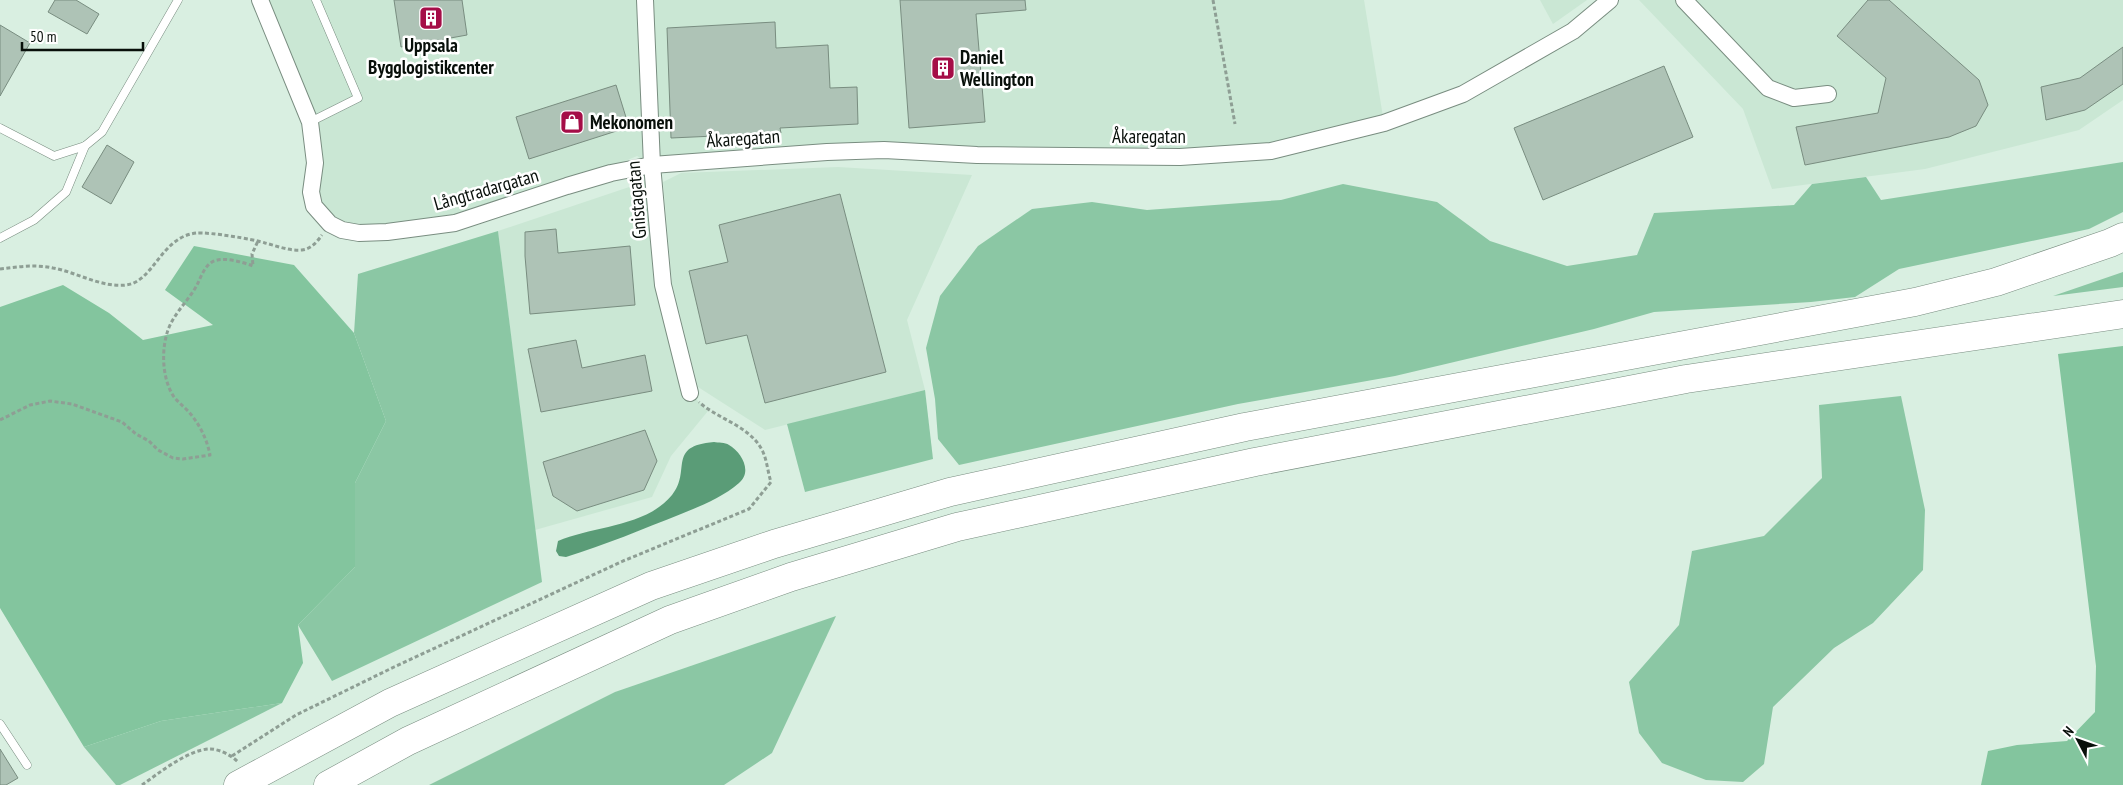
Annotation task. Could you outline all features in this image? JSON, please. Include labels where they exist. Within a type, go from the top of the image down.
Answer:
[{"type":"highway","points":[[240,777],[390,703],[651,586],[774,544],[931,498],[1245,427],[1915,302],[1996,282],[2123,237]]},
{"type":"highway","points":[[328,785],[408,741],[670,620],[791,577],[957,527],[1255,462],[1686,379],[2123,314]]},
{"type":"street","name":"Långtradargatan","points":[[260,0],[310,122],[315,163],[311,192],[314,206],[330,224],[342,230],[359,233],[387,232],[455,223],[611,173],[652,165]]},
{"type":"street","name":"Gnistagatan","points":[[645,0],[652,165],[663,285],[690,393]]},
{"type":"street","name":"Åkaregatan","points":[[652,165],[827,152],[884,150],[976,155],[1180,157],[1271,151],[1384,123],[1463,94],[1573,31],[1610,0]]},
{"type":"street","points":[[1684,0],[1768,88],[1794,98],[1828,94]]},
{"type":"lane","points":[[0,128],[54,156],[85,146],[102,132],[178,0]]},
{"type":"lane","points":[[310,122],[358,98],[316,0]]},
{"type":"lane","points":[[0,238],[34,220],[66,192],[85,146]]},
{"type":"lane","points":[[0,724],[27,765]]},
{"type":"path","points":[[1214,0],[1235,124]]},
{"type":"path","points":[[0,269],[31,266],[52,268],[106,283],[126,286],[135,283],[145,275],[157,259],[182,236],[198,233],[258,241],[290,250],[303,250],[315,244],[324,232],[320,228]]},
{"type":"path","points":[[0,420],[36,404],[50,401],[72,404],[122,422],[136,434],[149,441],[158,450],[173,458],[183,459],[210,455],[207,440],[189,413],[174,396],[164,371],[167,332],[172,320],[191,295],[205,269],[212,262],[226,260],[242,262],[253,266],[252,254],[258,241]]},
{"type":"path","points":[[232,756],[296,715],[394,666],[623,561],[749,509],[771,482],[763,451],[746,431],[708,411],[690,393]]},
{"type":"path","points":[[142,785],[175,763],[193,754],[211,749],[232,756]]},
{"type":"path","points":[[232,756],[240,777]]},
{"type":"shaded area","points":[[258,0],[1364,0],[1384,123],[1271,151],[977,155],[652,165],[637,156],[567,186],[455,223],[359,233],[322,217],[310,122]]},
{"type":"shaded area","points":[[1540,0],[1587,0],[1553,24]]},
{"type":"shaded area","points":[[1639,0],[2123,0],[2123,100],[2079,130],[1925,169],[1772,189],[1743,109]]},
{"type":"shaded area","points":[[2123,162],[2123,212],[2089,229],[1899,269],[1855,297],[1811,302],[1654,312],[1594,329],[1395,376],[1238,404],[959,465],[938,439],[935,399],[926,348],[940,296],[978,246],[1032,209],[1092,202],[1147,210],[1281,200],[1343,184],[1437,202],[1490,241],[1567,266],[1637,255],[1654,213],[1794,205],[1812,184],[1866,177],[1881,200]]},
{"type":"shaded area","points":[[838,167],[972,175],[907,320],[925,390],[765,430],[698,387],[672,283],[663,182],[681,173]]},
{"type":"shaded area","points":[[653,179],[663,285],[690,393],[708,411],[671,456],[652,497],[535,530],[498,231]]},
{"type":"shaded area","points":[[498,231],[542,582],[332,681],[298,625],[355,567],[355,483],[386,421],[354,333],[358,274]]},
{"type":"shaded area","points":[[194,246],[294,265],[354,333],[386,421],[355,483],[355,567],[298,625],[303,663],[282,703],[161,721],[84,747],[0,608],[0,307],[63,285],[109,313],[143,340],[213,325],[165,290]]},
{"type":"shaded area","points":[[2123,272],[2123,287],[2053,296]]},
{"type":"shaded area","points":[[2123,346],[2123,785],[1981,785],[1988,751],[2017,745],[2067,741],[2095,712],[2096,666],[2058,354]]},
{"type":"shaded area","points":[[925,390],[933,459],[805,492],[787,424]]},
{"type":"shaded area","points":[[1901,396],[1925,510],[1923,570],[1873,623],[1834,648],[1773,707],[1764,764],[1743,782],[1706,780],[1662,763],[1639,733],[1629,682],[1679,625],[1692,551],[1764,536],[1822,478],[1819,405]]},
{"type":"shaded area","points":[[714,442],[729,445],[738,452],[744,462],[745,473],[743,478],[733,488],[704,504],[638,531],[566,557],[559,556],[556,551],[558,541],[634,520],[661,506],[678,486],[685,454],[699,444]]},
{"type":"shaded area","points":[[836,616],[772,753],[724,785],[429,785],[615,692]]},
{"type":"shaded area","points":[[282,703],[120,785],[116,785],[84,747],[161,721]]},
{"type":"building","points":[[55,0],[76,0],[99,14],[87,34],[48,12]]},
{"type":"building","name":"Uppsala Bygglogistikcenter","points":[[394,0],[462,0],[467,35],[401,47]]},
{"type":"building","name":"Daniel Wellington","points":[[900,0],[1025,0],[1026,10],[976,14],[985,122],[909,128]]},
{"type":"building","points":[[1868,0],[1889,0],[1979,80],[1988,105],[1976,126],[1949,137],[1805,165],[1796,127],[1878,113],[1886,78],[1837,36]]},
{"type":"building","points":[[775,22],[776,48],[828,45],[830,88],[857,87],[858,124],[780,128],[781,133],[671,138],[667,28]]},
{"type":"building","points":[[0,25],[30,43],[0,96]]},
{"type":"building","points":[[2123,47],[2123,84],[2085,110],[2046,120],[2041,87],[2080,78]]},
{"type":"building","points":[[1664,66],[1693,137],[1543,200],[1514,128]]},
{"type":"building","name":"Mekonomen","points":[[616,85],[629,127],[529,159],[516,117]]},
{"type":"building","points":[[107,145],[134,162],[111,204],[82,187]]},
{"type":"building","points":[[840,194],[886,372],[765,403],[747,335],[706,344],[689,271],[728,262],[719,225]]},
{"type":"building","points":[[556,229],[558,253],[630,246],[635,305],[530,314],[525,232]]},
{"type":"building","points":[[576,340],[582,368],[645,355],[652,391],[541,412],[528,349]]},
{"type":"building","points":[[645,430],[657,461],[644,490],[577,511],[553,496],[543,462]]},
{"type":"building","points":[[0,749],[18,778],[6,785],[0,785]]},
{"type":"place","name":"Uppsala Bygglogistikcenter","points":[[431,18]]},
{"type":"place","name":"Daniel Wellington","points":[[943,68]]},
{"type":"place","name":"Mekonomen","points":[[572,122]]}]
